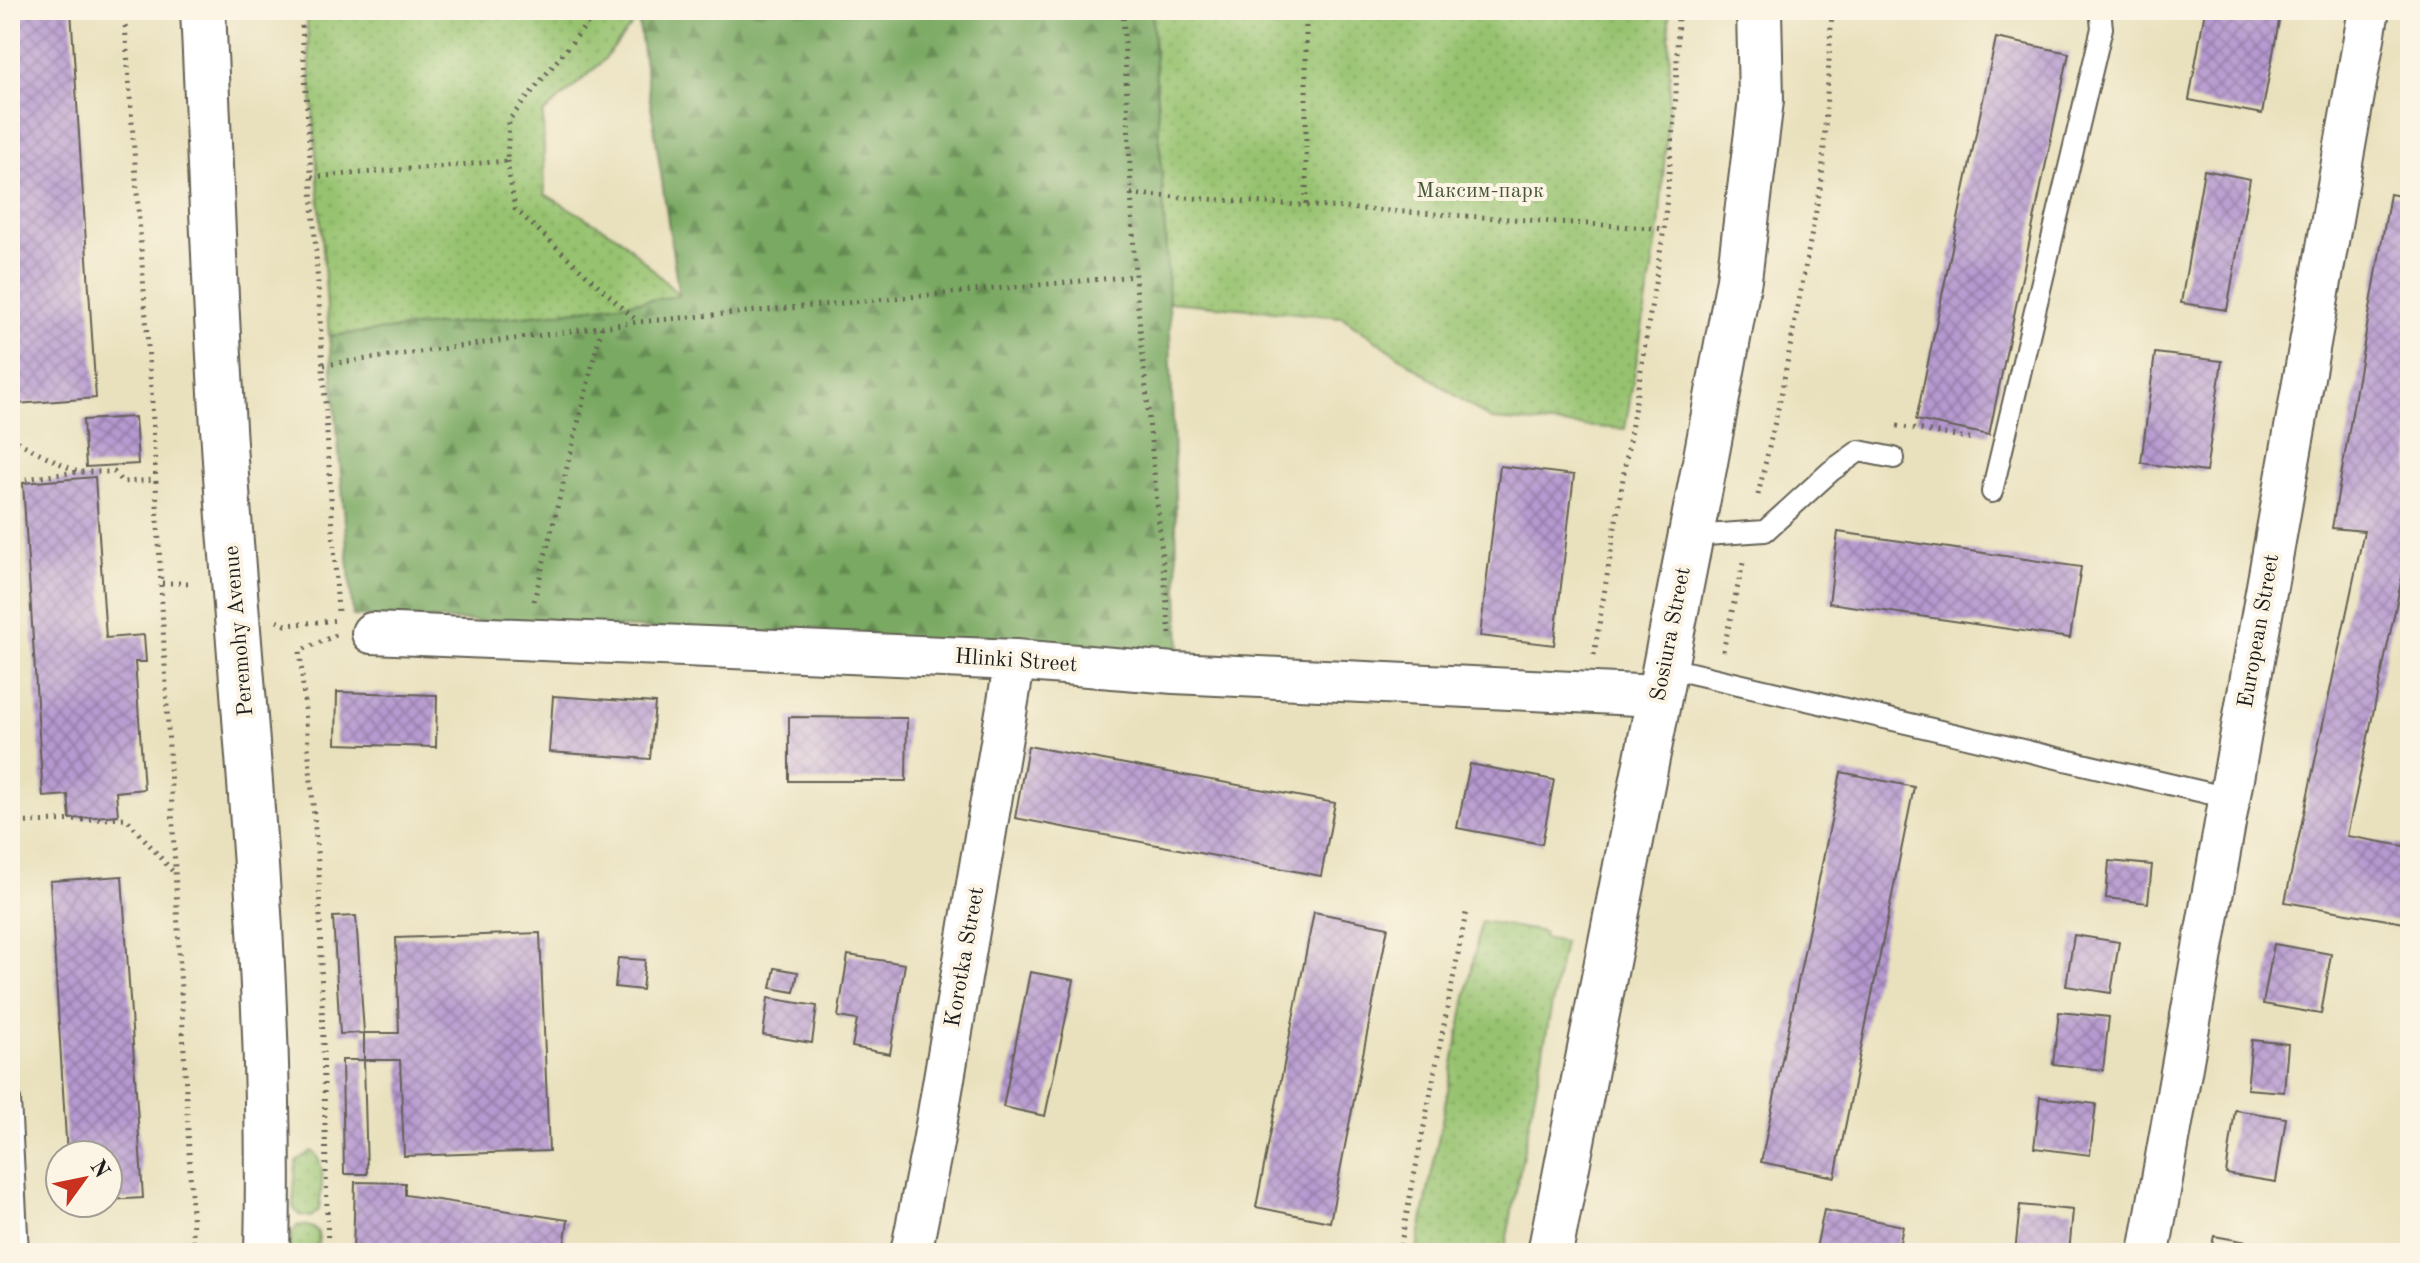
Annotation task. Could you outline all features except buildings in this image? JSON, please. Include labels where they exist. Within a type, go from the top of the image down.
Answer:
[{"type":"main road","name":"Peremohy Avenue","points":[[203,10],[228,502],[261,918],[267,1075],[267,1253]]},
{"type":"main road","name":"Sosiura Street","points":[[1550,1253],[1739,279],[1761,100],[1759,10]]},
{"type":"street","name":"European Street","points":[[2149,1253],[2369,10]]},
{"type":"street","name":"Hlinki Street","points":[[372,633],[1015,660],[1174,673],[1588,693],[1662,682]]},
{"type":"street","name":"Korotka Street","points":[[911,1253],[933,1143],[1015,660]]},
{"type":"lane","points":[[1992,492],[2102,28],[2100,10]]},
{"type":"lane","points":[[1691,536],[1765,531],[1831,471],[1859,451],[1894,458]]},
{"type":"lane","points":[[1662,682],[1716,679],[2229,798]]},
{"type":"lane","points":[[10,1100],[18,1253]]},
{"type":"path","points":[[124,10],[156,480],[194,1253]]},
{"type":"path","points":[[301,10],[340,633],[300,651],[319,875],[328,1253]]},
{"type":"path","points":[[598,10],[509,120],[507,161],[515,209],[638,322]]},
{"type":"path","points":[[1123,10],[1135,276],[1174,673]]},
{"type":"path","points":[[1306,10],[1306,204]]},
{"type":"path","points":[[1588,693],[1664,229],[1676,96],[1678,10]]},
{"type":"path","points":[[1716,679],[1780,400],[1822,179],[1832,10]]},
{"type":"path","points":[[312,177],[507,161]]},
{"type":"path","points":[[1131,194],[1664,229]]},
{"type":"path","points":[[324,365],[638,322],[1135,276]]},
{"type":"path","points":[[525,640],[602,326]]},
{"type":"path","points":[[10,438],[77,472]]},
{"type":"path","points":[[10,481],[77,472],[114,472],[122,482],[156,480]]},
{"type":"path","points":[[10,823],[126,818],[176,876]]},
{"type":"path","points":[[1399,1253],[1466,913]]},
{"type":"green space","points":[[306,10],[575,10],[638,18],[602,62],[543,114],[545,194],[620,238],[680,296],[562,312],[329,336]]},
{"type":"green space","points":[[575,10],[1152,10],[1169,302],[1180,651],[353,616],[329,336],[562,312],[679,296],[638,18]]},
{"type":"green space","name":"Максим-парк","points":[[1152,10],[1669,10],[1670,90],[1659,228],[1625,429],[1491,420],[1342,317],[1169,302]]},
{"type":"green space","points":[[1481,921],[1544,932],[1543,938],[1564,942],[1504,1253],[1416,1253]]},
{"type":"green space","points":[[312,1151],[320,1163],[322,1178],[319,1210],[311,1217],[299,1215],[293,1207],[296,1161]]},
{"type":"green space","points":[[298,1225],[315,1229],[319,1240],[318,1253],[289,1253],[291,1234]]}]
